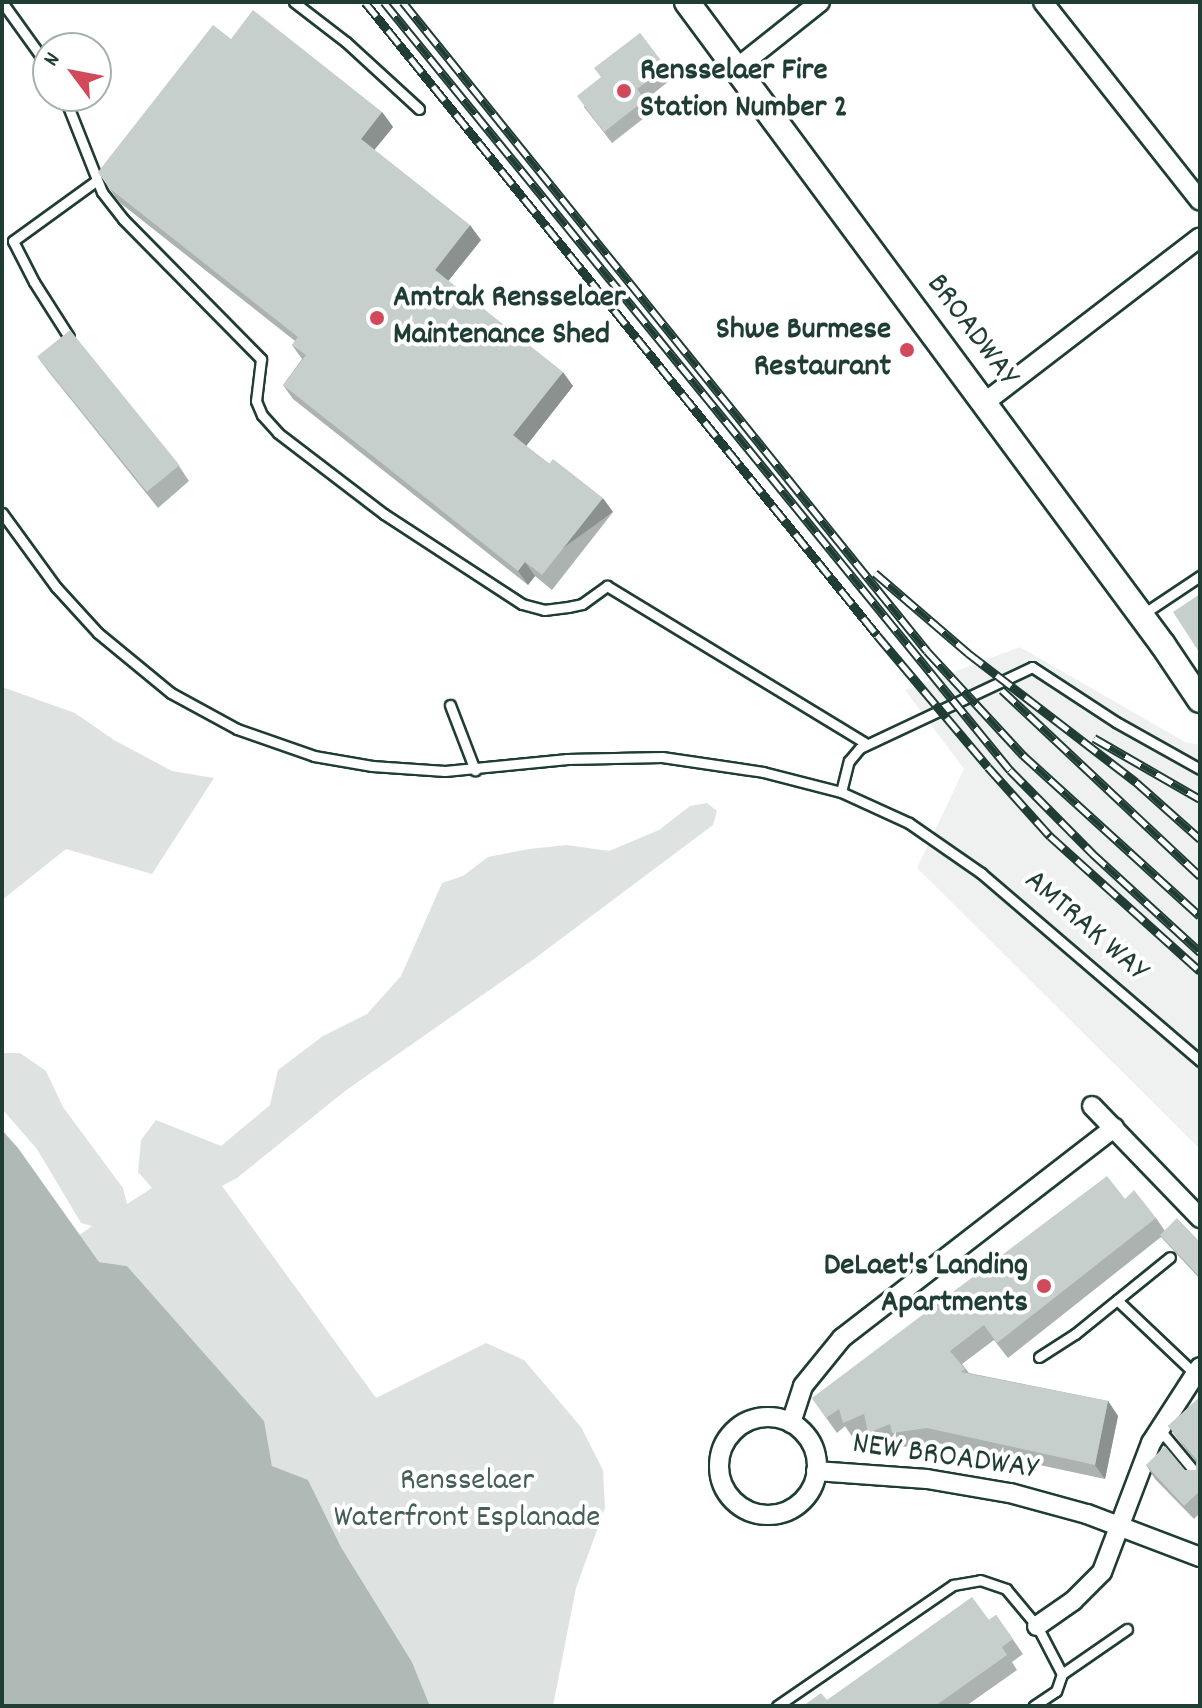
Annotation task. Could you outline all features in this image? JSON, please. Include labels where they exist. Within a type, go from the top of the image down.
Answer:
[{"type":"street","name":"BROADWAY","points":[[687,2],[1200,700]]},
{"type":"street","points":[[737,68],[820,2]]},
{"type":"street","points":[[1043,2],[1200,201]]},
{"type":"street","points":[[984,403],[1200,237]]},
{"type":"street","points":[[1092,1106],[1200,1218]]},
{"type":"street","points":[[791,1423],[803,1386],[842,1338],[1114,1128]]},
{"type":"street","points":[[1037,1626],[1093,1583],[1107,1562],[1158,1428],[1198,1373]]},
{"type":"street","name":"NEW BROADWAY","points":[[764,1417],[791,1423],[810,1443],[816,1471],[804,1498],[797,1505],[777,1514],[752,1512],[731,1499],[725,1490],[720,1458],[728,1438],[736,1430],[764,1417]]},
{"type":"street","name":"NEW BROADWAY","points":[[816,1471],[982,1487],[1061,1506],[1120,1525],[1200,1557]]},
{"type":"lane","points":[[2,2],[32,44]]},
{"type":"lane","points":[[294,2],[346,42],[419,109]]},
{"type":"lane","points":[[70,112],[96,181],[123,219],[261,359],[256,401],[269,424],[373,506],[510,597],[533,608],[582,604],[607,586],[867,744]]},
{"type":"lane","points":[[69,337],[39,292],[13,241],[96,181]]},
{"type":"lane","name":"AMTRAK WAY","points":[[2,513],[47,576],[98,633],[147,676],[195,708],[261,739],[329,760],[409,770],[475,770],[567,759],[662,757],[763,772],[841,792],[891,813],[1003,889],[1200,1061]]},
{"type":"lane","points":[[1141,616],[1200,576]]},
{"type":"lane","points":[[841,792],[849,761],[867,744],[1032,667],[1116,722],[1200,769]]},
{"type":"lane","points":[[450,705],[475,770]]},
{"type":"lane","points":[[1039,1357],[1170,1257]]},
{"type":"lane","points":[[1117,1300],[1198,1373]]},
{"type":"lane","points":[[1158,1428],[1200,1478]]},
{"type":"lane","points":[[777,1706],[953,1585],[980,1580],[1006,1589],[1037,1626],[1062,1674]]},
{"type":"lane","points":[[1034,1706],[1056,1691],[1062,1674],[1127,1629]]},
{"type":"shaded area","points":[[1020,647],[1185,742],[1200,745],[1200,1149],[917,868],[964,769],[905,690]]},
{"type":"shaded area","points":[[2,1130],[99,1262],[127,1266],[264,1421],[272,1466],[308,1480],[341,1547],[412,1662],[430,1706],[2,1706]]},
{"type":"green space","points":[[2,687],[75,713],[114,740],[172,771],[214,778],[152,874],[66,849],[2,900]]},
{"type":"green space","name":"Rensselaer Waterfront Esplanade","points":[[707,803],[717,811],[713,825],[534,959],[345,1091],[237,1178],[222,1186],[376,1398],[486,1343],[524,1360],[581,1427],[603,1470],[605,1508],[576,1588],[553,1706],[430,1706],[412,1662],[341,1547],[308,1481],[272,1466],[263,1421],[127,1266],[99,1262],[78,1236],[92,1226],[81,1223],[37,1149],[2,1109],[2,1053],[20,1053],[46,1071],[63,1107],[123,1188],[127,1204],[152,1188],[138,1172],[141,1140],[156,1120],[221,1146],[270,1105],[278,1070],[323,1036],[367,1014],[401,976],[442,883],[463,876],[488,857],[529,849],[567,845],[609,851],[659,830],[690,806]]},
{"type":"building","name":"Amtrak Rensselaer Maintenance Shed","points":[[253,10],[382,112],[361,139],[470,225],[435,270],[563,372],[513,435],[549,464],[553,459],[603,498],[542,575],[525,562],[518,571],[283,385],[306,355],[292,345],[298,337],[109,188],[98,172],[213,25],[231,39]]},
{"type":"building","name":"Rensselaer Fire Station Number 2","points":[[640,33],[666,67],[637,89],[645,100],[604,132],[577,96],[601,77],[594,68]]},
{"type":"building","points":[[70,330],[180,465],[147,492],[37,356]]},
{"type":"building","points":[[1200,594],[1200,651],[1199,652],[1173,612]]},
{"type":"building","name":"DeLaet's Landing Apartments","points":[[1107,1176],[1125,1199],[1134,1190],[1156,1218],[997,1343],[984,1325],[950,1351],[965,1369],[961,1372],[1108,1401],[1095,1465],[927,1428],[892,1433],[890,1424],[868,1433],[864,1414],[843,1423],[839,1409],[826,1418],[812,1398]]},
{"type":"building","points":[[1177,1218],[1200,1242],[1200,1277],[1160,1235]]},
{"type":"building","points":[[1200,1397],[1200,1491],[1184,1506],[1146,1465],[1165,1446],[1185,1470],[1196,1470],[1197,1460],[1168,1426]]},
{"type":"building","points":[[972,1597],[989,1620],[996,1615],[1013,1639],[1002,1647],[1007,1655],[935,1706],[803,1706],[821,1693],[827,1700]]},
{"type":"railway","points":[[365,2],[877,635],[988,767],[1050,836],[1200,971]]},
{"type":"railway","points":[[384,2],[1010,770],[1092,853],[1200,952]]},
{"type":"railway","points":[[403,2],[927,651],[1023,755],[1200,916]]},
{"type":"railway","points":[[875,573],[968,653],[1136,782],[1200,839]]},
{"type":"railway","points":[[1002,690],[1200,876]]},
{"type":"railway","points":[[1094,738],[1200,799]]},
{"type":"place","name":"Rensselaer Fire Station Number 2","points":[[624,91]]},
{"type":"place","name":"Amtrak Rensselaer Maintenance Shed","points":[[377,318]]},
{"type":"place","name":"Shwe Burmese Restaurant","points":[[907,350]]},
{"type":"place","name":"DeLaet's Landing Apartments","points":[[1044,1286]]}]
